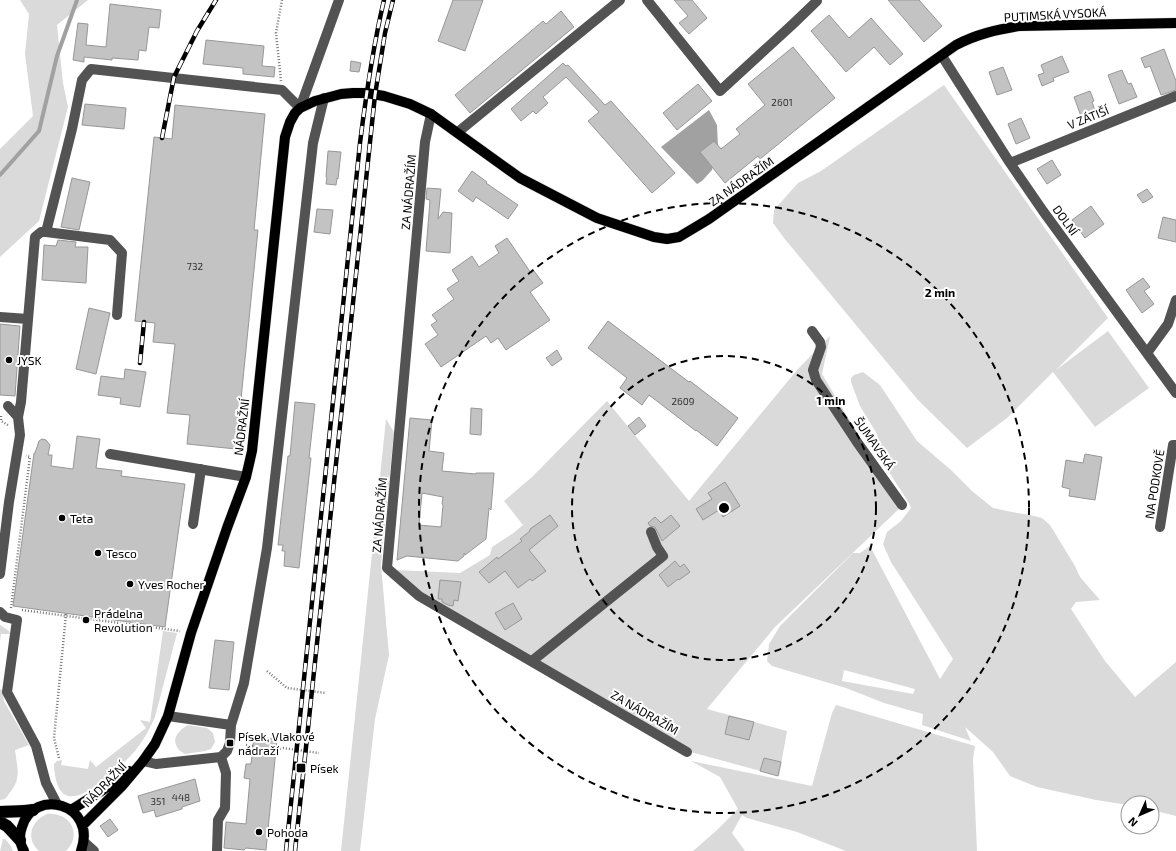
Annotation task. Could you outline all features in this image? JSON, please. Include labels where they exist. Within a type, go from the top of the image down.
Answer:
[{"type":"highway","points":[[0,812],[22,812],[38,808]]},
{"type":"highway","points":[[0,822],[7,826],[22,845]]},
{"type":"main road","name":"PUTIMSKÁ VYSOKÁ","points":[[942,56],[956,45],[980,34],[998,29],[1019,26],[1176,23]]},
{"type":"main road","name":"ZA NÁDRAŽÍM","points":[[324,98],[341,94],[366,93],[402,100],[422,108],[458,132],[520,178],[597,218],[654,237],[667,239],[679,237],[709,219],[942,56]]},
{"type":"main road","points":[[300,108],[324,98]]},
{"type":"main road","name":"NÁDRAŽNÍ","points":[[83,825],[122,786],[155,744],[168,716],[191,633],[246,477],[252,451],[285,137],[290,122],[300,108]]},
{"type":"main road","name":"NÁDRAŽNÍ","points":[[71,810],[103,790],[143,761]]},
{"type":"main road","points":[[22,845],[20,832],[27,816],[38,808],[57,804],[71,810],[79,818],[83,825],[85,834],[83,847]]},
{"type":"street","points":[[46,232],[72,129],[82,80],[91,69],[282,90],[300,108],[339,0]]},
{"type":"street","points":[[458,132],[620,0]]},
{"type":"street","points":[[647,0],[720,90],[793,24],[817,0]]},
{"type":"street","name":"DOLNÍ","points":[[942,56],[1010,163],[1043,211],[1176,393]]},
{"type":"street","name":"V ZÁTIŠÍ","points":[[1010,163],[1176,96]]},
{"type":"street","points":[[143,761],[156,764],[221,757],[227,751],[230,743],[232,725],[244,683],[267,548],[313,143],[324,98]]},
{"type":"street","name":"ZA NÁDRAŽÍM","points":[[432,114],[425,142],[387,568],[419,596],[687,752]]},
{"type":"street","points":[[0,574],[20,435],[18,416],[21,402],[35,237],[41,232],[46,232],[110,240],[122,253],[117,315]]},
{"type":"street","points":[[1147,353],[1168,324],[1176,300]]},
{"type":"street","points":[[0,317],[28,319]]},
{"type":"street","name":"ŠUMAVSKÁ","points":[[812,331],[820,342],[821,347],[813,370],[816,380],[857,442],[902,505]]},
{"type":"street","points":[[5,410],[18,416]]},
{"type":"street","name":"NA PODKOVĚ","points":[[1160,527],[1175,445]]},
{"type":"street","points":[[110,454],[246,477]]},
{"type":"street","points":[[194,524],[201,469]]},
{"type":"street","points":[[532,661],[662,556],[650,532]]},
{"type":"street","points":[[0,612],[5,617],[17,620],[7,692],[36,746],[46,783],[57,804]]},
{"type":"street","points":[[168,716],[232,725]]},
{"type":"street","points":[[217,851],[218,820],[224,808],[226,773],[221,757]]},
{"type":"street","points":[[38,808],[46,783]]},
{"type":"street","points":[[83,847],[94,851]]},
{"type":"path","points":[[282,0],[276,34],[282,90]]},
{"type":"path","points":[[5,410],[1,421],[9,425],[11,431]]},
{"type":"path","points":[[17,455],[30,457],[11,608],[180,631]]},
{"type":"path","points":[[59,758],[54,738],[66,615]]},
{"type":"path","points":[[267,671],[287,688],[326,693]]},
{"type":"path","points":[[246,745],[253,746]]},
{"type":"path","points":[[277,749],[283,748],[319,753]]},
{"type":"shaded area","points":[[20,0],[88,0],[57,25],[63,83],[68,107],[39,221],[0,257],[0,149],[33,116],[25,54],[29,14]]},
{"type":"shaded area","points":[[944,85],[1108,318],[1056,370],[1108,331],[1149,388],[1095,427],[1053,372],[1007,418],[967,448],[918,400],[773,223],[774,210],[798,183],[821,171]]},
{"type":"shaded area","points":[[709,110],[717,125],[718,147],[712,170],[702,181],[697,184],[661,147]]},
{"type":"shaded area","points":[[830,336],[822,374],[901,507],[775,627],[707,709],[787,731],[779,776],[676,748],[447,613],[395,570],[460,573],[490,555],[492,547],[523,525],[504,501],[532,477],[607,401],[689,501],[797,370]]},
{"type":"shaded area","points":[[863,372],[880,385],[917,441],[993,508],[1042,518],[1050,525],[1080,577],[1100,600],[1076,602],[1071,609],[1105,661],[1135,697],[1176,662],[1176,816],[1160,812],[1160,795],[1120,795],[1120,804],[1037,787],[1010,776],[993,752],[965,727],[971,741],[922,725],[923,714],[884,703],[846,688],[772,666],[767,661],[769,644],[780,626],[853,553],[860,553],[870,546],[940,679],[953,659],[891,562],[883,544],[887,532],[901,521],[911,508],[885,466],[877,434],[860,406],[851,382],[851,378],[854,375]],"holes":[[[844,670],[915,689],[913,694],[842,681]]]},
{"type":"shaded area","points":[[386,419],[394,432],[381,565],[389,655],[375,719],[360,851],[341,851]]},
{"type":"shaded area","points":[[0,625],[9,631],[10,634],[1,634],[0,641]]},
{"type":"shaded area","points":[[163,631],[177,633],[155,717],[145,736],[130,757],[101,782],[77,796],[70,796],[63,793],[56,781],[54,764],[57,761],[62,760],[61,765],[88,769],[90,760],[96,767],[146,728],[140,720],[150,722]]},
{"type":"shaded area","points":[[0,689],[3,690],[4,701],[29,745],[15,750],[18,776],[14,786],[5,799],[0,800]]},
{"type":"shaded area","points":[[836,705],[975,746],[973,759],[977,851],[846,851],[797,832],[747,818],[742,815],[732,833],[745,851],[693,851],[738,809],[720,777],[691,761],[812,786],[832,713]]},
{"type":"shaded area","points":[[188,725],[207,728],[213,733],[215,742],[211,749],[185,754],[178,749],[175,743],[176,737],[182,729]]},
{"type":"shaded area","points":[[47,814],[55,814],[62,817],[68,820],[72,825],[74,831],[73,838],[66,851],[39,851],[32,841],[31,835],[34,825],[41,817]]},
{"type":"shaded area","points":[[3,839],[5,839],[11,846],[13,851],[0,851]]},
{"type":"building","points":[[453,0],[483,0],[465,51],[438,41]]},
{"type":"building","points":[[674,0],[692,0],[707,18],[689,34],[679,23],[688,16]]},
{"type":"building","points":[[888,0],[919,0],[942,26],[924,42]]},
{"type":"building","points":[[110,4],[161,10],[159,28],[149,27],[146,51],[139,50],[138,60],[112,58],[112,60],[84,57],[84,62],[73,60],[78,23],[88,24],[86,45],[106,47]]},
{"type":"building","points":[[561,11],[574,27],[470,113],[455,95],[543,21],[546,24]]},
{"type":"building","points":[[829,15],[849,38],[871,18],[903,54],[890,65],[874,47],[846,72],[811,31]]},
{"type":"building","points":[[206,40],[264,46],[262,66],[275,67],[274,77],[243,74],[243,68],[203,64]]},
{"type":"building","points":[[793,47],[835,98],[760,159],[758,156],[725,183],[700,152],[714,141],[721,149],[740,134],[736,129],[765,105],[748,84]]},
{"type":"building","points":[[1164,49],[1176,81],[1176,90],[1161,95],[1150,66],[1145,68],[1141,58]]},
{"type":"building","points":[[1062,56],[1069,72],[1053,78],[1054,81],[1042,86],[1038,75],[1044,73],[1041,65]]},
{"type":"building","points":[[351,61],[361,63],[359,72],[350,71]]},
{"type":"building","points":[[563,63],[566,66],[568,65],[605,105],[611,101],[675,173],[652,193],[588,121],[599,112],[566,77],[543,97],[548,103],[536,114],[533,111],[521,121],[511,109]]},
{"type":"building","points":[[1003,67],[1012,90],[997,95],[989,72]]},
{"type":"building","points":[[1122,70],[1128,84],[1131,83],[1137,97],[1119,104],[1108,75]]},
{"type":"building","points":[[698,84],[712,101],[677,130],[663,113]]},
{"type":"building","points":[[1090,91],[1094,101],[1092,102],[1096,113],[1082,119],[1074,97]]},
{"type":"building","points":[[85,104],[126,108],[124,129],[82,125]]},
{"type":"building","points":[[175,105],[265,114],[254,230],[258,230],[236,449],[187,444],[190,415],[167,413],[175,344],[153,342],[155,323],[135,321],[154,137],[172,139]]},
{"type":"building","points":[[1021,118],[1030,138],[1016,144],[1008,124]]},
{"type":"building","points":[[328,151],[341,152],[336,185],[326,184]]},
{"type":"building","points":[[1052,160],[1061,175],[1047,184],[1037,169]]},
{"type":"building","points":[[472,171],[487,182],[486,183],[518,205],[508,219],[476,197],[473,202],[458,191]]},
{"type":"building","points":[[72,178],[90,182],[79,230],[61,227]]},
{"type":"building","points":[[427,188],[441,189],[438,219],[443,212],[452,213],[450,253],[426,251],[430,200],[426,199]]},
{"type":"building","points":[[1147,189],[1153,197],[1143,203],[1137,195]]},
{"type":"building","points":[[1091,206],[1104,224],[1085,238],[1072,220]]},
{"type":"building","points":[[317,209],[333,210],[330,234],[314,232]]},
{"type":"building","points":[[1163,217],[1176,220],[1176,242],[1158,238]]},
{"type":"building","points":[[507,238],[531,273],[534,271],[543,283],[530,292],[550,320],[506,350],[498,338],[491,343],[486,336],[441,367],[425,344],[438,335],[431,325],[437,321],[432,315],[454,299],[447,289],[459,281],[452,270],[472,256],[479,267],[499,253],[495,246]]},
{"type":"building","points":[[58,240],[76,242],[75,247],[88,247],[86,283],[42,280],[44,245],[56,246]]},
{"type":"building","points":[[1143,278],[1150,287],[1144,291],[1154,304],[1142,313],[1126,290]]},
{"type":"building","points":[[89,308],[110,313],[96,374],[76,369]]},
{"type":"building","points":[[608,321],[738,418],[717,446],[649,395],[642,405],[620,388],[627,378],[588,348]]},
{"type":"building","name":"JYSK","points":[[0,324],[20,326],[15,396],[0,395]]},
{"type":"building","points":[[557,350],[562,359],[552,366],[546,358]]},
{"type":"building","points":[[125,369],[146,372],[140,407],[120,404],[121,398],[98,395],[101,376],[124,379]]},
{"type":"building","points":[[295,402],[315,404],[309,458],[311,458],[299,568],[284,566],[285,551],[282,551],[283,545],[278,545],[288,456],[290,456]]},
{"type":"building","points":[[471,408],[482,409],[481,435],[470,434]]},
{"type":"building","points":[[639,417],[646,426],[635,435],[628,426]]},
{"type":"building","points":[[410,418],[432,420],[429,451],[444,453],[442,471],[476,474],[494,473],[491,510],[489,508],[486,539],[465,555],[464,553],[464,556],[458,561],[407,556],[397,560]],"holes":[[[422,493],[443,497],[441,527],[419,525]]]},
{"type":"building","name":"Tesco","points":[[77,436],[100,439],[96,468],[122,471],[121,476],[185,484],[165,627],[13,606],[34,453],[39,441],[42,439],[46,440],[50,445],[48,455],[52,455],[51,466],[73,469]]},
{"type":"building","points":[[1085,454],[1102,457],[1095,500],[1069,496],[1070,489],[1062,487],[1066,460],[1083,463]]},
{"type":"building","points":[[725,482],[740,506],[723,517],[719,510],[703,520],[696,509],[712,499],[708,493]]},
{"type":"building","points":[[550,515],[558,526],[529,550],[546,571],[532,581],[530,579],[518,588],[505,571],[489,583],[479,572],[497,557],[498,559],[522,541],[520,539],[530,531],[530,529]]},
{"type":"building","points":[[671,515],[680,526],[662,541],[655,527],[650,526],[648,523],[655,517],[661,523]]},
{"type":"building","points":[[675,561],[680,567],[684,564],[690,572],[668,587],[659,575]]},
{"type":"building","points":[[440,580],[461,582],[458,601],[454,600],[453,606],[442,602],[442,599],[438,599]]},
{"type":"building","points":[[513,603],[522,619],[505,630],[495,613]]},
{"type":"building","points":[[215,640],[234,642],[229,690],[209,688]]},
{"type":"building","points":[[729,716],[754,722],[749,740],[725,734]]},
{"type":"building","points":[[254,737],[277,739],[266,850],[224,848],[226,822],[246,824],[250,779],[244,778],[246,764],[251,764]]},
{"type":"building","points":[[764,758],[781,762],[778,776],[760,771]]},
{"type":"building","points":[[195,779],[200,801],[182,807],[182,809],[156,817],[154,810],[143,813],[138,796]]},
{"type":"building","points":[[110,819],[118,830],[108,837],[100,826]]},
{"type":"waterway","points":[[0,175],[39,131],[57,56],[77,0]]},
{"type":"railway","points":[[162,138],[174,77],[197,31],[216,0]]},
{"type":"railway","points":[[286,851],[360,143],[376,35],[384,0]]},
{"type":"railway","points":[[295,851],[375,95],[385,33],[393,0]]},
{"type":"railway","points":[[140,363],[144,322]]},
{"type":"place","name":"JYSK","points":[[9,360]]},
{"type":"place","name":"Teta","points":[[62,518]]},
{"type":"place","name":"Tesco","points":[[98,553]]},
{"type":"place","name":"Yves Rocher","points":[[130,584]]},
{"type":"place","name":"Prádelna Revolution","points":[[86,620]]},
{"type":"place","name":"Písek, Vlakové nádraží","points":[[230,743]]},
{"type":"place","name":"Písek","points":[[301,768]]},
{"type":"place","name":"Pohoda","points":[[259,832]]}]
